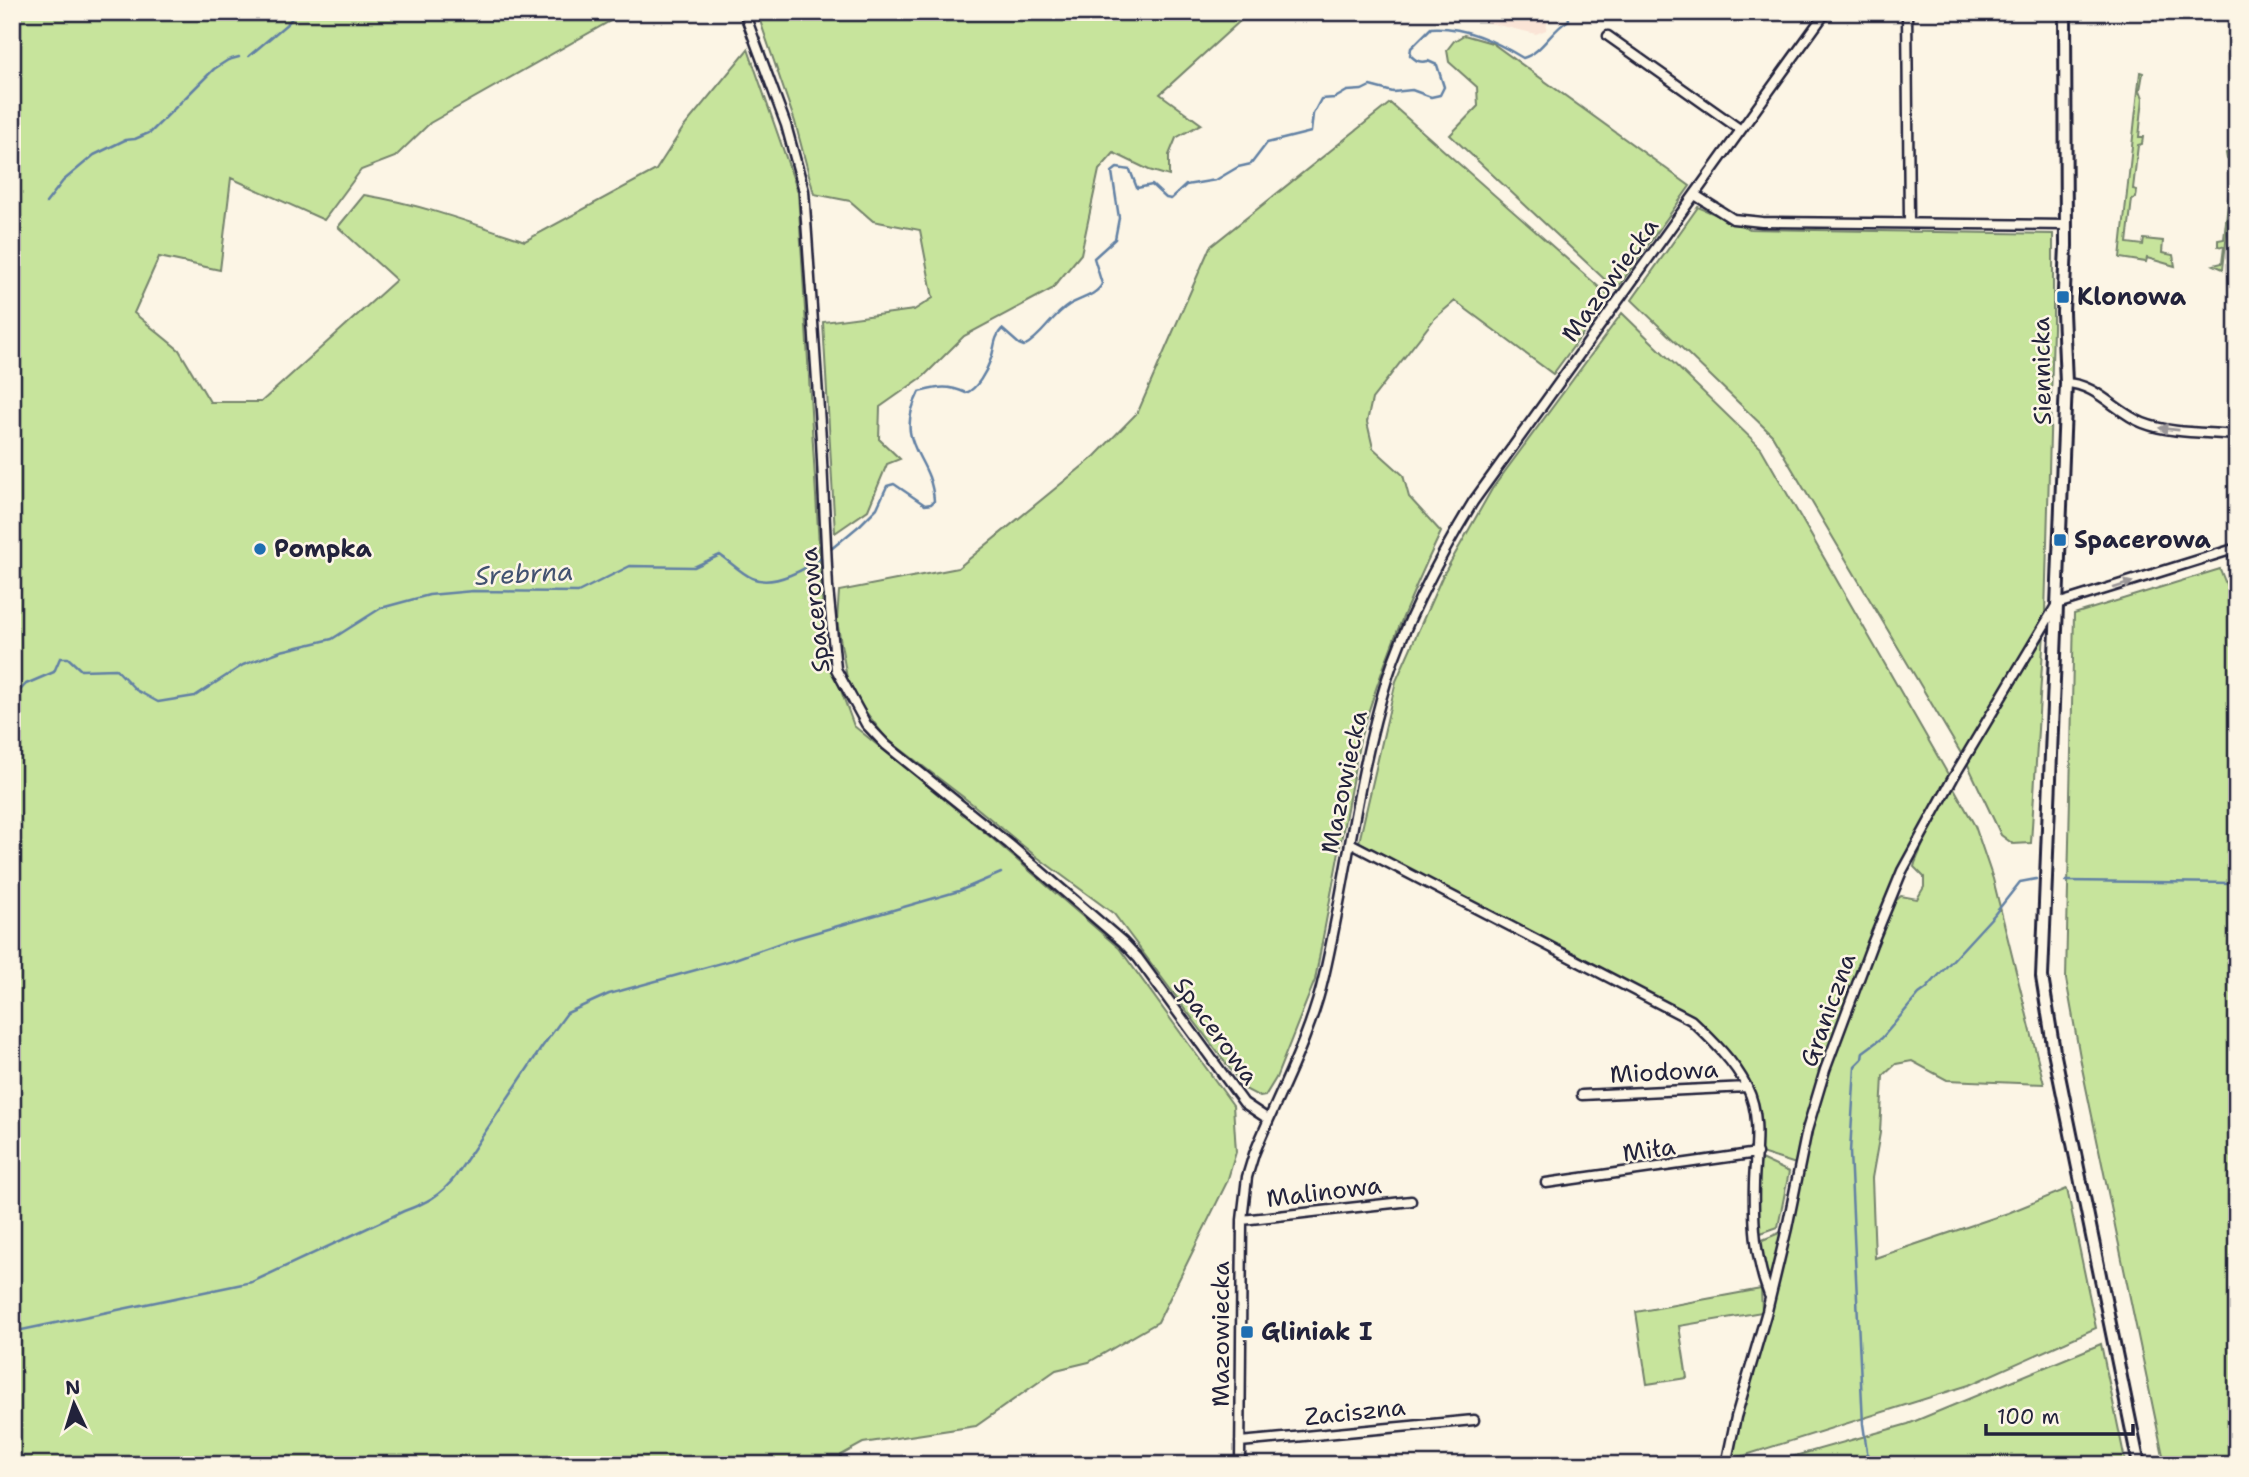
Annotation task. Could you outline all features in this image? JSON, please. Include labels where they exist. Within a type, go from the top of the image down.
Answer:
[{"type":"main road","name":"Siennicka","points":[[2065,12],[2066,225],[2063,304],[2066,383],[2042,977],[2054,1051],[2139,1465]]},
{"type":"street","name":"Spacerowa","points":[[744,12],[786,125],[804,191],[836,669],[866,724],[886,745],[1009,844],[1123,942],[1138,958],[1244,1104],[1268,1119]]},
{"type":"street","name":"Mazowiecka","points":[[1240,1465],[1242,1220],[1247,1177],[1268,1119],[1293,1065],[1324,978],[1371,737],[1388,676],[1431,575],[1479,493],[1826,12]]},
{"type":"street","points":[[1907,12],[1909,222]]},
{"type":"street","points":[[1608,36],[1741,130]]},
{"type":"street","points":[[1695,195],[1733,219],[1762,222],[2066,225]]},
{"type":"street","points":[[2066,383],[2082,384],[2128,416],[2146,425],[2237,435]]},
{"type":"street","points":[[2057,604],[2237,548]]},
{"type":"street","name":"Graniczna","points":[[1726,1465],[1736,1417],[1787,1228],[1807,1130],[1825,1070],[1902,871],[1952,778],[2057,604]]},
{"type":"street","points":[[1350,843],[1692,1020],[1732,1065],[1747,1087],[1756,1121],[1754,1197],[1759,1266],[1769,1297]]},
{"type":"street","name":"Miodowa","points":[[1582,1095],[1747,1087]]},
{"type":"street","name":"Miła","points":[[1546,1183],[1757,1153]]},
{"type":"street","name":"Malinowa","points":[[1242,1220],[1411,1201]]},
{"type":"street","name":"Zaciszna","points":[[1240,1442],[1474,1420]]},
{"type":"shaded area","points":[[1469,12],[1549,12],[1546,30],[1536,34],[1472,19]]},
{"type":"green space","points":[[12,12],[607,12],[610,21],[430,123],[395,157],[361,170],[324,220],[231,178],[220,270],[159,257],[134,313],[179,350],[210,402],[261,402],[396,280],[338,227],[364,195],[426,209],[525,241],[656,170],[683,128],[748,49],[798,192],[825,647],[854,726],[994,840],[1119,948],[1233,1105],[1236,1152],[1227,1182],[1158,1322],[1089,1362],[1056,1370],[976,1426],[863,1443],[841,1455],[840,1465],[12,1465]]},
{"type":"green space","points":[[757,12],[1250,12],[1160,94],[1201,124],[1176,138],[1169,155],[1169,176],[1149,170],[1114,153],[1099,170],[1081,254],[1052,289],[964,336],[924,376],[880,407],[879,439],[900,459],[887,464],[868,510],[835,533],[823,322],[914,310],[933,298],[920,230],[873,221],[850,201],[814,194],[795,122]]},
{"type":"green space","points":[[1464,35],[1492,43],[1690,186],[1616,290],[1450,135],[1478,106],[1477,87],[1449,62],[1447,50],[1454,41]]},
{"type":"green space","points":[[2140,72],[2143,73],[2140,90],[2143,98],[2139,137],[2143,137],[2142,144],[2138,145],[2133,189],[2137,190],[2136,198],[2132,199],[2127,243],[2143,245],[2144,239],[2163,241],[2162,253],[2173,255],[2175,266],[2147,258],[2146,262],[2120,258]]},
{"type":"green space","points":[[1390,103],[1610,297],[1553,374],[1455,301],[1435,318],[1372,399],[1367,422],[1373,448],[1403,475],[1409,497],[1441,532],[1396,634],[1360,739],[1315,980],[1276,1078],[1265,1096],[1260,1097],[1245,1089],[1114,914],[886,738],[848,684],[837,621],[839,591],[958,568],[1095,456],[1138,412],[1210,247]]},
{"type":"green space","points":[[2237,125],[2223,269],[2214,265],[2222,263],[2224,247],[2218,246],[2218,240],[2224,239],[2233,160],[2227,159],[2226,153],[2234,152]]},
{"type":"green space","points":[[1698,207],[1750,229],[2053,234],[2045,614],[1962,755],[1772,435],[1632,300]]},
{"type":"green space","points":[[1622,313],[1761,448],[1949,776],[1885,904],[1796,1164],[1761,1153],[1755,1099],[1715,1039],[1578,955],[1556,947],[1359,842],[1396,681],[1442,577],[1492,489]]},
{"type":"green space","points":[[2220,569],[2237,612],[2237,1465],[2165,1465],[2066,979],[2074,614]]},
{"type":"green space","points":[[2044,632],[2031,843],[2013,844],[2001,835],[1967,763]]},
{"type":"green space","points":[[1954,788],[1975,826],[1993,879],[2044,1084],[1947,1080],[1912,1061],[1896,1064],[1883,1076],[1880,1133],[1872,1178],[1875,1258],[2008,1213],[2067,1189],[2096,1328],[1969,1385],[1730,1460],[1819,1103],[1840,1039],[1892,904],[1901,896],[1917,899],[1924,887],[1924,877],[1914,867],[1915,863],[1934,818]]},
{"type":"green space","points":[[1761,1159],[1789,1172],[1778,1227],[1758,1234],[1756,1192]]},
{"type":"green space","points":[[1784,1231],[1770,1280],[1765,1280],[1760,1241]]},
{"type":"green space","points":[[1761,1289],[1762,1312],[1679,1326],[1687,1378],[1647,1384],[1636,1312]]},
{"type":"green space","points":[[2101,1344],[2126,1465],[1763,1465],[1908,1424]]},
{"type":"waterway","points":[[249,56],[297,12]]},
{"type":"waterway","name":"Srebrna","points":[[830,550],[877,508],[887,486],[894,484],[925,505],[934,501],[927,471],[911,438],[912,410],[919,392],[943,388],[966,393],[970,391],[986,370],[997,336],[1002,329],[1024,346],[1037,337],[1063,310],[1099,288],[1102,284],[1094,258],[1115,239],[1119,218],[1112,172],[1117,168],[1130,170],[1137,188],[1152,185],[1166,198],[1171,199],[1186,185],[1216,180],[1238,167],[1251,164],[1267,143],[1311,132],[1313,114],[1321,99],[1335,98],[1347,91],[1362,90],[1370,86],[1393,92],[1412,90],[1431,97],[1440,95],[1444,87],[1437,65],[1418,61],[1410,55],[1411,48],[1431,28],[1467,32],[1523,58],[1536,51],[1569,20],[1568,12]]},
{"type":"waterway","points":[[46,203],[63,181],[94,155],[125,140],[151,132],[214,69],[239,57]]},
{"type":"waterway","name":"Srebrna","points":[[12,699],[26,684],[54,672],[60,658],[68,658],[81,670],[116,669],[136,690],[158,702],[195,696],[243,665],[281,651],[332,639],[381,608],[429,595],[473,591],[578,592],[630,566],[694,567],[720,555],[752,578],[770,580],[790,575],[825,554]]},
{"type":"waterway","points":[[12,1332],[252,1282],[419,1205],[438,1194],[455,1177],[567,1013],[609,994],[732,960],[786,941],[959,891],[1001,873]]},
{"type":"waterway","points":[[1869,1465],[1863,1424],[1850,1152],[1855,1066],[1862,1059],[1863,1052],[1882,1038],[1919,994],[1994,915],[2020,882],[2036,879]]},
{"type":"waterway","points":[[2066,881],[2237,883]]},
{"type":"place","name":"Klonowa","points":[[2063,297]]},
{"type":"place","name":"Spacerowa","points":[[2060,540]]},
{"type":"place","name":"Pompka","points":[[260,549]]},
{"type":"place","name":"Gliniak I","points":[[1247,1332]]}]
